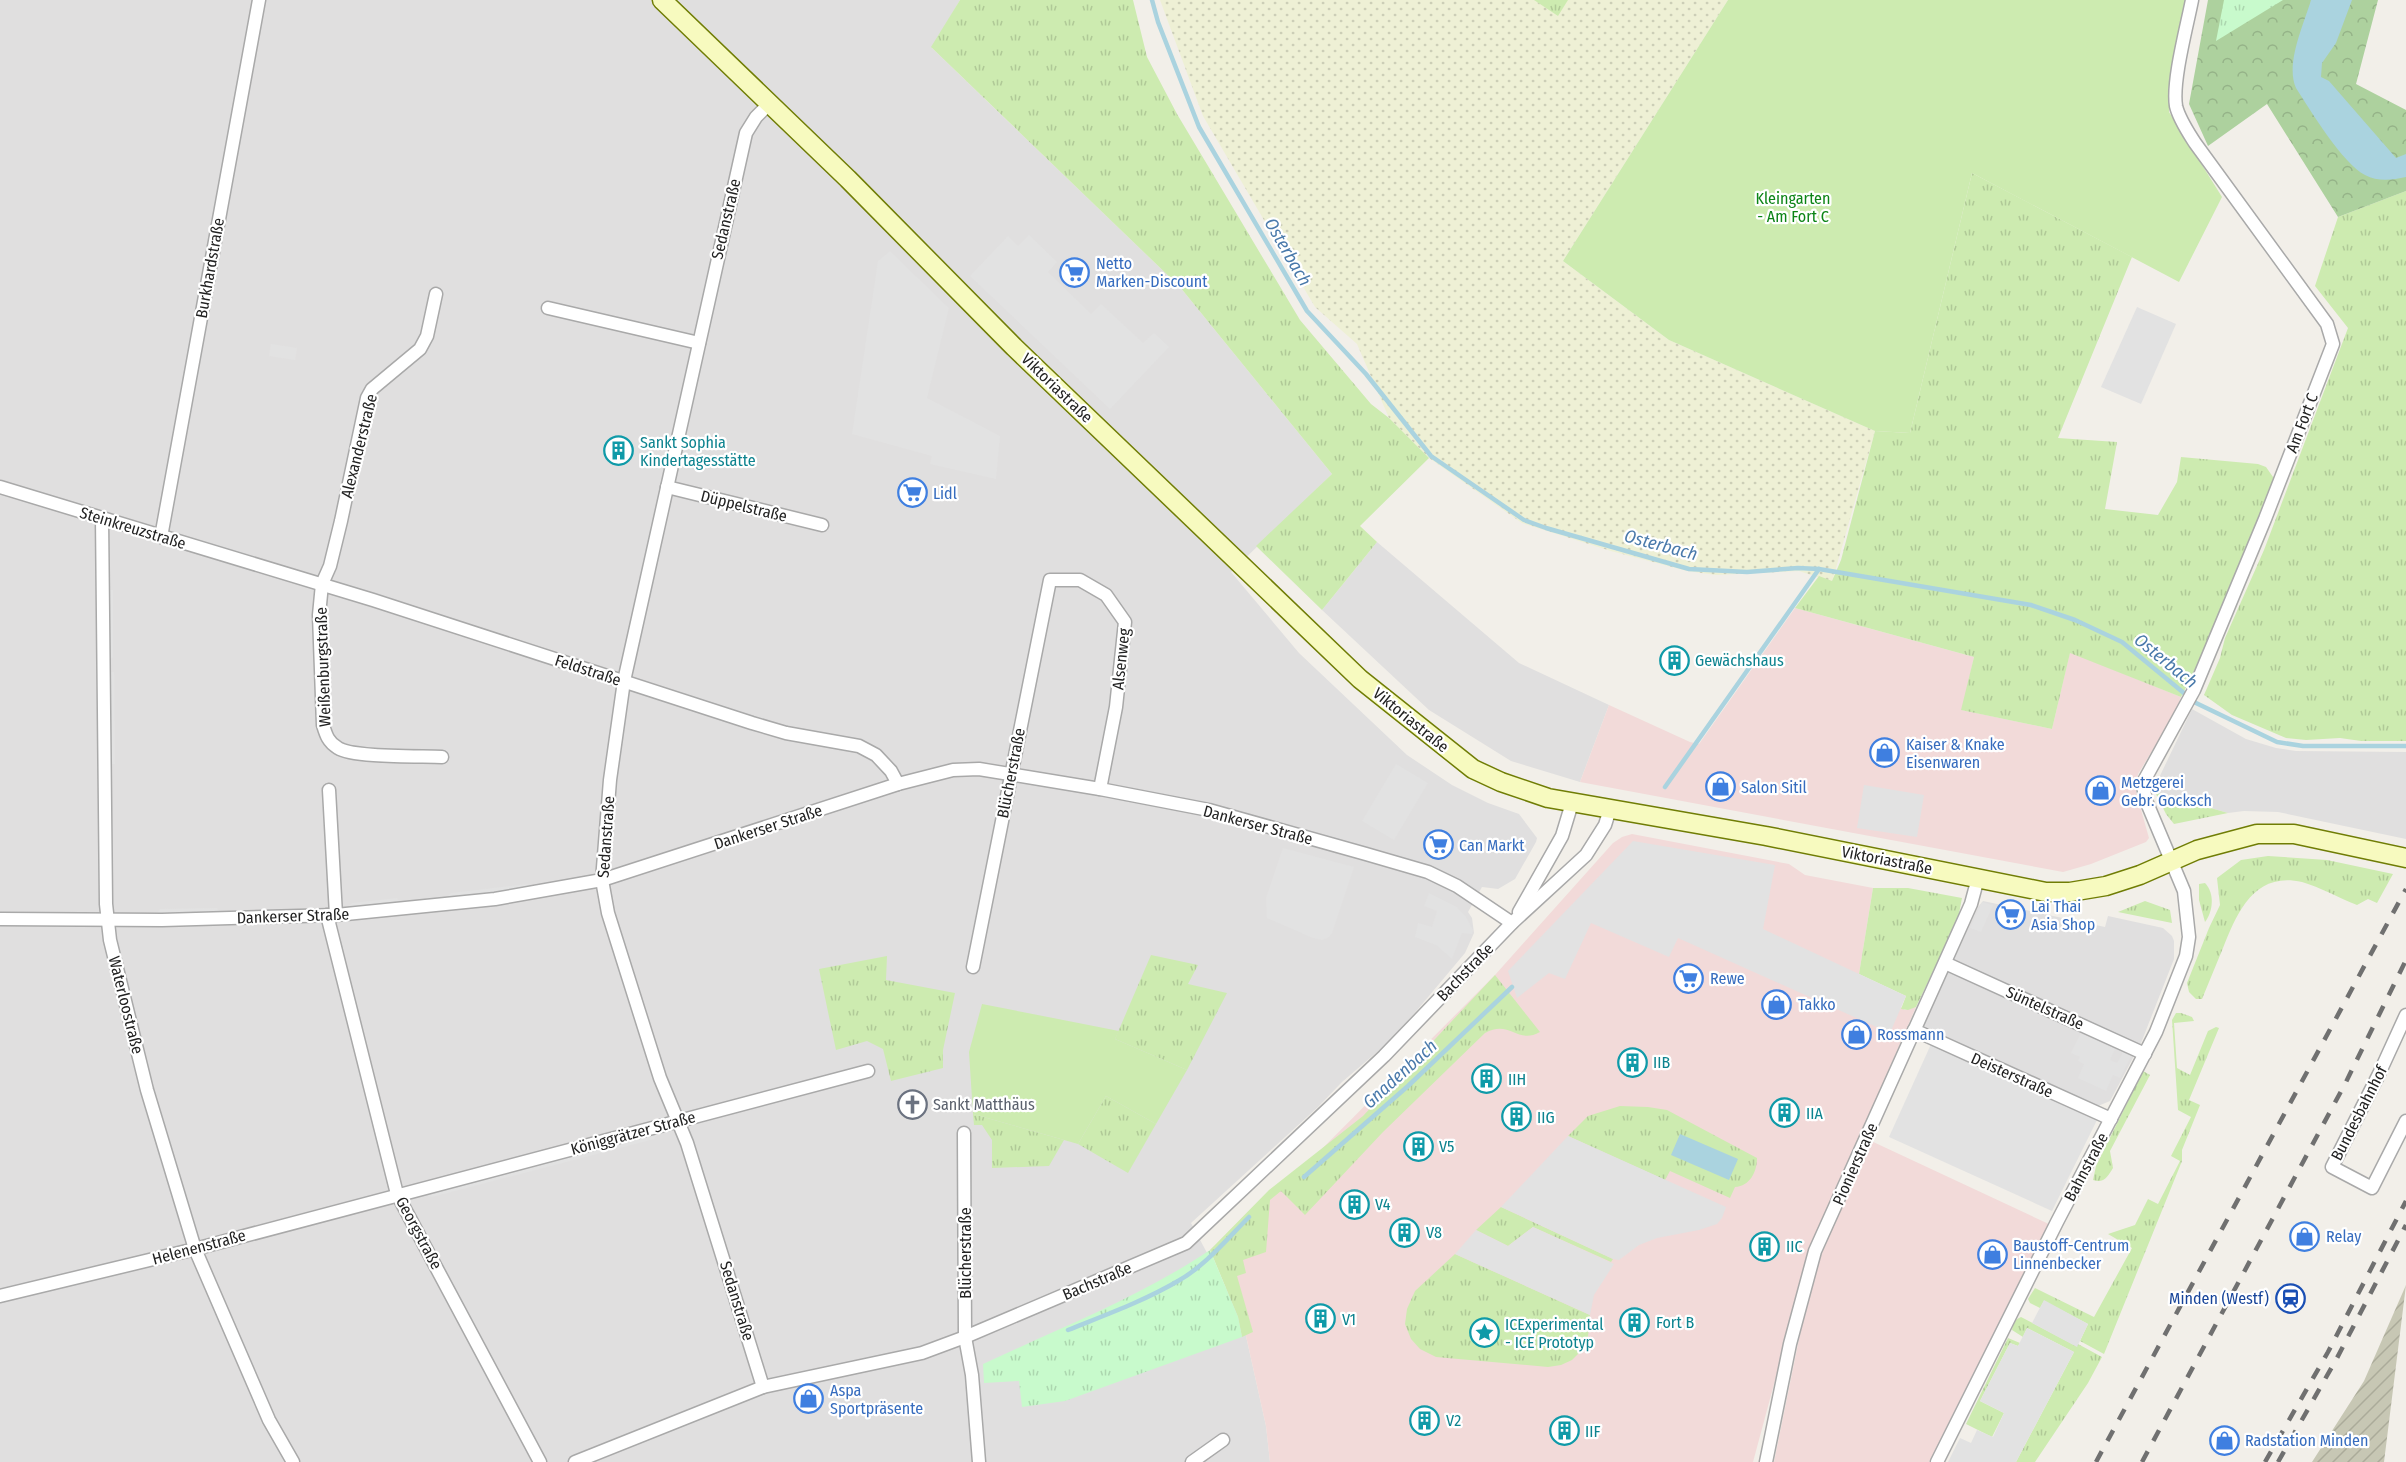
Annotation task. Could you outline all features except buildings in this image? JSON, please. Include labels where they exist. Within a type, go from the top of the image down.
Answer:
[{"type":"main road","name":"Viktoriastraße","points":[[662,0],[848,179],[1014,347],[1360,679],[1473,769],[1528,792],[1572,803],[2046,892],[2070,892],[2106,886],[2197,850],[2257,834],[2280,832],[2406,858]]},
{"type":"street","name":"Burkhardstraße","points":[[161,537],[259,0]]},
{"type":"street","name":"Am Fort C","points":[[2171,862],[2147,803],[2143,787],[2152,763],[2191,696],[2265,519],[2332,344],[2327,324],[2195,143],[2180,116],[2176,105],[2177,81],[2192,0]]},
{"type":"street","name":"Sedanstraße","points":[[764,1387],[679,1121],[660,1078],[608,913],[602,880],[610,780],[624,681],[746,133],[756,117],[769,104]]},
{"type":"street","name":"Alexanderstraße","points":[[322,584],[330,566],[341,521],[367,398],[372,389],[420,349],[427,336],[436,294]]},
{"type":"street","points":[[548,308],[699,343]]},
{"type":"street","name":"Steinkreuzstraße","points":[[0,487],[266,567]]},
{"type":"street","name":"Düppelstraße","points":[[666,487],[822,525]]},
{"type":"street","name":"Waterloostraße","points":[[102,518],[107,921],[110,940],[147,1090],[195,1249],[269,1420],[293,1462]]},
{"type":"street","name":"Feldstraße","points":[[266,567],[786,733],[859,746],[876,755],[891,771],[898,784]]},
{"type":"street","name":"Blücherstraße","points":[[973,967],[1050,580]]},
{"type":"street","name":"Alsenweg","points":[[1050,580],[1080,580],[1106,595],[1125,622],[1116,707],[1101,789]]},
{"type":"street","name":"Weißenburgstraße","points":[[322,584],[319,615],[322,714],[328,740],[340,750],[355,753],[442,757]]},
{"type":"street","name":"Dankerser Straße","points":[[0,919],[107,921],[331,915],[495,899],[602,880],[898,784],[953,770],[980,768],[1209,810],[1428,872],[1457,886],[1512,923]]},
{"type":"street","points":[[329,790],[331,915]]},
{"type":"street","name":"Bachstraße","points":[[1512,923],[1562,836],[1572,803]]},
{"type":"street","name":"Bachstraße","points":[[575,1462],[764,1387],[922,1353],[965,1338],[1186,1243],[1384,1056],[1512,923],[1586,855],[1605,825],[1610,809]]},
{"type":"street","name":"Bahnstraße","points":[[1937,1462],[2156,1032],[2186,956],[2189,937],[2184,891],[2171,862]]},
{"type":"street","name":"Pionierstraße","points":[[1766,1462],[1790,1344],[1815,1251],[1971,904],[1978,878]]},
{"type":"street","name":"Georgstraße","points":[[331,915],[397,1194],[540,1462]]},
{"type":"street","name":"Süntelstraße","points":[[1945,963],[2145,1054]]},
{"type":"street","name":"Bundesbahnhof","points":[[2406,1015],[2379,1074],[2331,1167],[2372,1188],[2406,1121]]},
{"type":"street","name":"Deisterstraße","points":[[1914,1030],[2111,1119]]},
{"type":"street","name":"Königgrätzer Straße","points":[[397,1194],[868,1071]]},
{"type":"street","name":"Blücherstraße","points":[[964,1133],[965,1338],[972,1375],[979,1462]]},
{"type":"street","name":"Helenenstraße","points":[[0,1296],[195,1249],[397,1194]]},
{"type":"street","points":[[1192,1462],[1223,1440]]},
{"type":"shaded area","points":[[0,0],[960,0],[932,48],[1180,287],[1332,474],[1231,572],[1299,653],[1407,755],[1452,785],[1488,803],[1519,814],[1537,838],[1515,879],[1498,889],[1482,887],[1468,912],[1472,918],[1474,933],[1465,953],[1413,1015],[1384,1046],[1342,1082],[1318,1107],[1191,1223],[1242,1318],[1266,1426],[1270,1462],[0,1462]]},
{"type":"shaded area","points":[[1160,0],[1728,0],[1563,261],[1669,340],[1875,431],[1832,582],[1799,571],[1716,575],[1687,571],[1611,551],[1522,523],[1429,458],[1389,418],[1357,344],[1315,307],[1203,116]]},
{"type":"shaded area","points":[[1029,235],[1057,262],[1048,272],[1091,314],[1101,304],[1143,343],[1154,333],[1169,347],[1110,409],[970,276],[1008,236],[1018,246]]},
{"type":"shaded area","points":[[890,251],[949,308],[927,398],[1000,436],[996,479],[930,464],[932,456],[852,434],[878,261]]},
{"type":"shaded area","points":[[2137,307],[2176,324],[2141,404],[2101,387]]},
{"type":"shaded area","points":[[271,344],[297,348],[295,360],[269,356]]},
{"type":"shaded area","points":[[1377,542],[1519,663],[1609,705],[1580,782],[1511,761],[1429,710],[1322,610]]},
{"type":"shaded area","points":[[108,590],[113,590],[113,658],[109,657]]},
{"type":"shaded area","points":[[1795,608],[1974,657],[1962,710],[2052,729],[2070,652],[2181,697],[2174,715],[2138,774],[2136,792],[2149,838],[2146,842],[2091,864],[2063,872],[1580,782],[1609,705],[1699,744]]},
{"type":"shaded area","points":[[109,672],[114,672],[115,764],[110,764]]},
{"type":"shaded area","points":[[2192,709],[2246,739],[2276,748],[2296,751],[2406,752],[2406,839],[2278,812],[2228,813],[2155,792],[2156,784]]},
{"type":"shaded area","points":[[1396,764],[1428,783],[1394,840],[1362,821]]},
{"type":"shaded area","points":[[1864,785],[1924,795],[1917,837],[1857,828]]},
{"type":"shaded area","points":[[1632,834],[1789,864],[1805,875],[1873,888],[1859,974],[1905,1010],[1916,1007],[1809,1254],[1753,1462],[1270,1462],[1266,1426],[1242,1318],[1210,1250],[1281,1190],[1495,975],[1613,843]]},
{"type":"shaded area","points":[[1633,841],[1775,865],[1763,929],[1906,996],[1890,1033],[1678,938],[1669,957],[1591,923],[1565,979],[1549,973],[1517,998],[1508,971]]},
{"type":"shaded area","points":[[1283,848],[1354,867],[1329,937],[1322,940],[1313,938],[1267,918],[1266,898]]},
{"type":"shaded area","points":[[528,884],[530,888],[446,898],[451,893]]},
{"type":"shaded area","points":[[1429,893],[1457,907],[1473,930],[1472,934],[1462,933],[1452,959],[1436,945],[1415,937],[1418,923],[1432,927],[1437,911],[1424,906]]},
{"type":"shaded area","points":[[397,898],[401,903],[347,908],[352,903]]},
{"type":"shaded area","points":[[1983,901],[2105,927],[2108,916],[2163,928],[2172,936],[2174,959],[2141,1043],[2110,1101],[2098,1106],[1921,1031],[1978,907]]},
{"type":"shaded area","points":[[1982,902],[1993,905],[1981,932],[1970,928]]},
{"type":"shaded area","points":[[217,908],[220,912],[156,914],[160,909]]},
{"type":"shaded area","points":[[2081,1033],[2115,1049],[2110,1060],[2117,1063],[2123,1052],[2131,1056],[2120,1078],[2113,1075],[2106,1091],[2078,1078],[2084,1064],[2078,1061],[2080,1057],[2071,1053]]},
{"type":"shaded area","points":[[1932,1042],[2098,1118],[2052,1211],[1889,1137]]},
{"type":"shaded area","points":[[660,1132],[654,1139],[432,1197],[423,1194]]},
{"type":"shaded area","points":[[1568,1136],[1726,1207],[1722,1218],[1717,1224],[1699,1230],[1657,1238],[1639,1245],[1619,1260],[1501,1207]]},
{"type":"shaded area","points":[[1869,1140],[2051,1225],[1929,1462],[1774,1462],[1811,1280]]},
{"type":"shaded area","points":[[1533,1227],[1614,1264],[1594,1295],[1590,1315],[1455,1254],[1476,1230],[1508,1246]]},
{"type":"shaded area","points":[[2406,1285],[2384,1462],[2312,1462],[2364,1381]]},
{"type":"shaded area","points":[[2044,1300],[2088,1324],[2077,1347],[2032,1323]]},
{"type":"shaded area","points":[[2027,1328],[2074,1352],[2016,1462],[1948,1462],[1960,1438],[1971,1443],[1977,1430],[1993,1437],[2004,1413],[1980,1401],[2010,1343],[2018,1346]]},
{"type":"green space","points":[[960,0],[1133,0],[1147,57],[1177,114],[1300,320],[1371,404],[1389,418],[1429,458],[1360,526],[1377,542],[1322,610],[1256,546],[1332,474],[1180,287],[931,47]]},
{"type":"green space","points":[[1534,0],[1568,0],[1558,16]]},
{"type":"green space","name":"Kleingarten - Am Fort C","points":[[1728,0],[2186,0],[2171,81],[2169,112],[2222,197],[2179,282],[1972,173],[1910,433],[1875,431],[1669,340],[1563,261]]},
{"type":"green space","points":[[2208,0],[2378,0],[2356,84],[2406,110],[2406,191],[2338,217],[2267,104],[2208,146],[2189,104]]},
{"type":"green space","points":[[2224,0],[2283,0],[2216,41]]},
{"type":"green space","points":[[1972,173],[2132,257],[2058,438],[2117,442],[2105,509],[2158,515],[2177,482],[2181,457],[2258,464],[2266,467],[2273,477],[2269,497],[2202,656],[2181,697],[2070,653],[2052,729],[1961,710],[1974,657],[1795,608],[1819,576],[1832,581],[1841,560],[1875,431],[1910,433]]},
{"type":"green space","points":[[2406,191],[2406,741],[2286,738],[2232,715],[2204,695],[2220,658],[2225,638],[2264,550],[2348,328],[2315,286],[2338,217]]},
{"type":"green space","points":[[2155,792],[2228,813],[2174,824]]},
{"type":"green space","points":[[2268,856],[2327,860],[2393,874],[2377,903],[2368,899],[2357,905],[2302,882],[2285,880],[2271,883],[2260,889],[2241,909],[2234,921],[2202,999],[2196,999],[2189,992],[2187,983],[2220,905],[2217,878],[2241,860]]},
{"type":"green space","points":[[2205,883],[2212,902],[2205,922],[2199,900],[2199,884]]},
{"type":"green space","points":[[1873,888],[1908,888],[1962,898],[1958,919],[1916,1007],[1908,1010],[1901,1009],[1906,996],[1859,974]]},
{"type":"green space","points":[[2145,901],[2170,910],[2172,923],[2118,912]]},
{"type":"green space","points":[[1151,955],[1198,965],[1188,984],[1227,993],[1187,1070],[1115,1039]]},
{"type":"green space","points":[[887,956],[886,980],[955,993],[943,1050],[943,1068],[891,1081],[883,1049],[867,1041],[836,1050],[819,969]]},
{"type":"green space","points":[[1495,975],[1540,1032],[1525,1036],[1507,1030],[1494,1029],[1485,1033],[1383,1132],[1305,1215],[1281,1191],[1270,1200],[1266,1252],[1243,1260],[1246,1273],[1237,1276],[1253,1332],[1242,1337],[1238,1317],[1210,1250],[1269,1190],[1363,1116]]},
{"type":"green space","points":[[982,1004],[1119,1031],[1115,1039],[1187,1070],[1156,1124],[1106,1096],[1078,1144],[973,1114],[969,1052]]},
{"type":"green space","points":[[2176,1013],[2192,1017],[2194,1021],[2174,1023],[2177,1068],[2190,1075],[2208,1031],[2219,1028],[2189,1100],[2200,1105],[2182,1150],[2182,1161],[2104,1354],[2080,1341],[2088,1324],[2044,1301],[2040,1308],[2030,1303],[2028,1299],[2035,1288],[2094,1317],[2132,1248],[2108,1234],[2135,1225],[2148,1199],[2158,1204],[2180,1161],[2171,1156],[2191,1117],[2178,1110],[2172,1020]]},
{"type":"green space","points":[[2143,1071],[2150,1075],[2110,1151],[2113,1168],[2103,1180],[2093,1180],[2096,1166]]},
{"type":"green space","points":[[1106,1096],[1156,1124],[1128,1173],[1078,1144]]},
{"type":"green space","points":[[1620,1106],[1667,1110],[1757,1158],[1752,1177],[1745,1184],[1735,1187],[1730,1198],[1670,1171],[1665,1180],[1568,1136],[1588,1116]]},
{"type":"green space","points":[[973,1114],[1064,1140],[1049,1166],[992,1168],[992,1140],[982,1125],[974,1125]]},
{"type":"green space","points":[[1501,1207],[1613,1259],[1611,1262],[1533,1227],[1508,1246],[1476,1230]]},
{"type":"green space","points":[[1210,1250],[1238,1317],[1242,1337],[1065,1401],[1022,1407],[1019,1381],[984,1383],[983,1364],[1156,1283]]},
{"type":"green space","points":[[1455,1254],[1590,1315],[1588,1337],[1581,1351],[1572,1360],[1548,1367],[1436,1357],[1420,1349],[1411,1339],[1405,1324],[1407,1309],[1415,1291]]},
{"type":"green space","points":[[2021,1317],[2102,1357],[2088,1383],[2035,1462],[2016,1462],[2074,1352],[2027,1328],[2023,1337],[2012,1330],[2017,1319]]},
{"type":"green space","points":[[2008,1338],[2020,1343],[2018,1346],[2010,1343],[1980,1401],[2004,1413],[1992,1437],[1966,1424]]},
{"type":"water","points":[[2311,0],[2352,0],[2336,43],[2322,63],[2321,77],[2329,81],[2396,158],[2406,154],[2406,177],[2380,180],[2356,169],[2328,136],[2296,88],[2293,78],[2294,56]]},
{"type":"water","points":[[1680,1134],[1738,1159],[1729,1180],[1671,1155]]},
{"type":"waterway","name":"Osterbach","points":[[1152,0],[1158,22],[1199,127],[1307,311],[1366,374],[1431,456],[1524,520],[1689,569],[1747,572],[1798,568],[1819,569],[2031,605],[2075,620],[2122,642],[2196,703],[2277,742],[2303,746],[2406,746]]},
{"type":"waterway","name":"Gnadenbach","points":[[1665,787],[1819,569]]},
{"type":"waterway","name":"Gnadenbach","points":[[1304,1177],[1408,1086],[1512,987]]},
{"type":"waterway","name":"Gnadenbach","points":[[1068,1330],[1138,1301],[1188,1275],[1215,1252],[1249,1217]]},
{"type":"railway","points":[[2096,1462],[2406,889]]},
{"type":"railway","points":[[2142,1462],[2346,1082],[2406,960]]},
{"type":"railway","points":[[2265,1462],[2328,1352],[2406,1201]]},
{"type":"railway","points":[[2278,1462],[2337,1358],[2406,1225]]},
{"type":"place","name":"Netto Marken-Discount","points":[[1075,272]]},
{"type":"place","name":"Sankt Sophia Kindertagesstätte","points":[[619,451]]},
{"type":"place","name":"Lidl","points":[[912,493]]},
{"type":"place","name":"Gewächshaus","points":[[1674,660]]},
{"type":"place","name":"Kaiser & Knake Eisenwaren","points":[[1885,753]]},
{"type":"place","name":"Salon Sitil","points":[[1720,787]]},
{"type":"place","name":"Metzgerei Gebr. Gocksch","points":[[2100,791]]},
{"type":"place","name":"Can Markt","points":[[1438,845]]},
{"type":"place","name":"Lai Thai Asia Shop","points":[[2010,915]]},
{"type":"place","name":"Rewe","points":[[1689,978]]},
{"type":"place","name":"Takko","points":[[1777,1004]]},
{"type":"place","name":"Rossmann","points":[[1856,1034]]},
{"type":"place","name":"IIB","points":[[1632,1062]]},
{"type":"place","name":"IIH","points":[[1487,1079]]},
{"type":"place","name":"Sankt Matthäus","points":[[912,1104]]},
{"type":"place","name":"IIA","points":[[1785,1113]]},
{"type":"place","name":"IIG","points":[[1516,1117]]},
{"type":"place","name":"V5","points":[[1418,1146]]},
{"type":"place","name":"V4","points":[[1354,1204]]},
{"type":"place","name":"V8","points":[[1405,1232]]},
{"type":"place","name":"Relay","points":[[2305,1236]]},
{"type":"place","name":"IIC","points":[[1765,1246]]},
{"type":"place","name":"Baustoff-Centrum Linnenbecker","points":[[1992,1254]]},
{"type":"place","name":"Minden (Westf)","points":[[2290,1298]]},
{"type":"place","name":"V1","points":[[1321,1319]]},
{"type":"place","name":"Fort B","points":[[1635,1322]]},
{"type":"place","name":"ICExperimental - ICE Prototyp","points":[[1484,1333]]},
{"type":"place","name":"Aspa Sportpräsente","points":[[809,1399]]},
{"type":"place","name":"V2","points":[[1425,1420]]},
{"type":"place","name":"IIF","points":[[1564,1431]]},
{"type":"place","name":"Radstation Minden","points":[[2224,1440]]}]
